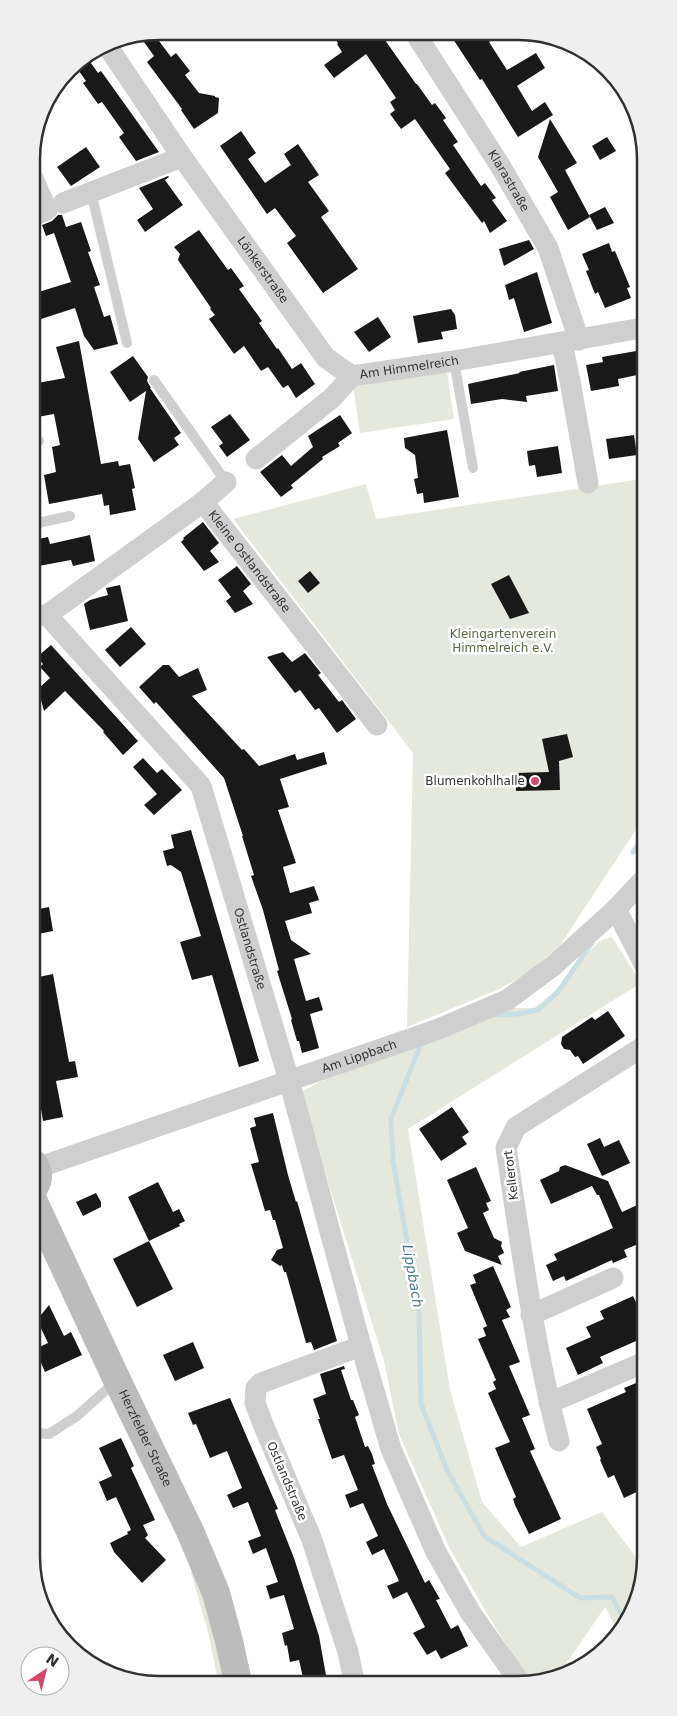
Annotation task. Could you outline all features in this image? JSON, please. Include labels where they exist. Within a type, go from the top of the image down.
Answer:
[{"type":"main road","name":"Herzfelder Straße","points":[[40,1215],[190,1531],[216,1593],[237,1676]]},
{"type":"street","name":"Klarastraße","points":[[419,40],[501,167],[548,248],[571,341]]},
{"type":"street","name":"Lönkerstraße","points":[[111,51],[182,157],[326,358],[352,376]]},
{"type":"street","points":[[63,203],[182,157]]},
{"type":"street","points":[[40,194],[47,210],[40,213]]},
{"type":"street","name":"Am Himmelreich","points":[[256,458],[332,398],[352,376],[454,361],[637,329]]},
{"type":"street","points":[[571,341],[570,381],[588,483]]},
{"type":"street","points":[[203,502],[226,482]]},
{"type":"street","name":"Kleine Ostlandstraße","points":[[40,616],[203,502],[377,725]]},
{"type":"street","name":"Ostlandstraße","points":[[40,616],[201,786],[289,1080],[391,1449],[436,1552],[470,1612],[515,1676]]},
{"type":"street","name":"Am Lippbach","points":[[40,1172],[289,1080],[436,1030],[507,1000],[553,966],[616,910],[637,887]]},
{"type":"street","points":[[616,910],[637,950]]},
{"type":"street","name":"Kellerort","points":[[559,1441],[549,1403],[531,1315],[506,1148],[516,1127],[637,1050]]},
{"type":"street","points":[[531,1315],[613,1278]]},
{"type":"street","name":"Ostlandstraße","points":[[353,1676],[348,1652],[312,1540],[263,1424],[255,1395],[256,1388],[261,1383],[361,1346]]},
{"type":"street","points":[[549,1403],[637,1365]]},
{"type":"lane","points":[[91,192],[127,343]]},
{"type":"lane","points":[[454,361],[473,468]]},
{"type":"lane","points":[[154,380],[226,482]]},
{"type":"lane","points":[[40,522],[70,516]]},
{"type":"lane","points":[[40,1433],[49,1434],[77,1416],[117,1380]]},
{"type":"green space","points":[[447,371],[454,419],[360,433],[353,385]]},
{"type":"green space","name":"Kleingartenverein Himmelreich e.V.","points":[[637,480],[637,828],[561,944],[529,973],[497,990],[407,1027],[413,753],[233,519],[366,484],[376,519]]},
{"type":"green space","points":[[612,937],[637,977],[637,986],[408,1129],[450,1390],[482,1502],[521,1547],[602,1512],[637,1559],[635,1580],[631,1595],[615,1625],[605,1607],[563,1667],[549,1672],[526,1675],[449,1547],[399,1434],[384,1361],[300,1093],[317,1083],[509,1008],[534,1008],[554,992],[599,941]]},
{"type":"green space","points":[[198,1566],[228,1676],[217,1676],[209,1636],[191,1572]]},
{"type":"building","points":[[158,40],[171,57],[176,53],[190,71],[185,75],[199,93],[219,98],[218,113],[194,129],[182,109],[147,62],[154,56],[143,41]]},
{"type":"building","points":[[336,40],[385,40],[432,105],[435,103],[446,118],[443,120],[458,142],[453,145],[481,186],[485,183],[496,198],[492,200],[507,221],[490,233],[484,221],[482,223],[445,173],[450,169],[415,119],[401,129],[390,114],[395,110],[390,102],[396,98],[366,54],[334,78],[324,65],[342,52]]},
{"type":"building","points":[[454,40],[492,40],[489,42],[507,70],[536,53],[545,68],[517,86],[532,111],[545,102],[553,115],[518,137],[482,79],[480,80]]},
{"type":"building","points":[[90,62],[98,73],[101,71],[159,152],[136,161],[119,137],[124,133],[102,102],[98,104],[83,83],[86,81],[79,72]]},
{"type":"building","points":[[550,119],[577,163],[565,170],[590,217],[568,230],[550,197],[558,192],[538,157]]},
{"type":"building","points":[[241,131],[256,153],[248,159],[265,183],[291,165],[284,154],[298,144],[319,175],[308,182],[329,211],[321,217],[358,269],[323,293],[287,243],[296,236],[275,208],[267,214],[220,146]]},
{"type":"building","points":[[607,137],[616,151],[600,160],[592,146]]},
{"type":"building","points":[[86,147],[100,167],[71,186],[57,167]]},
{"type":"building","points":[[168,176],[165,180],[183,205],[145,232],[137,220],[153,209],[139,188]]},
{"type":"building","points":[[605,207],[614,223],[597,230],[589,215]]},
{"type":"building","points":[[58,215],[62,215],[66,227],[81,222],[91,251],[88,252],[100,285],[94,287],[104,317],[110,315],[118,344],[94,350],[84,336],[75,308],[40,319],[40,292],[71,282],[54,233],[46,236],[42,225],[52,221]]},
{"type":"building","points":[[199,230],[228,270],[231,268],[244,286],[239,289],[262,321],[259,323],[292,369],[301,363],[315,384],[296,398],[288,385],[283,388],[268,367],[261,371],[244,346],[234,354],[209,319],[215,315],[178,260],[180,254],[174,247]]},
{"type":"building","points":[[529,240],[534,249],[504,266],[499,249]]},
{"type":"building","points":[[609,243],[612,252],[615,251],[630,287],[627,288],[631,298],[605,308],[598,292],[595,294],[586,271],[589,270],[582,254]]},
{"type":"building","points":[[537,272],[552,323],[524,332],[514,298],[509,300],[505,285]]},
{"type":"building","points":[[451,309],[455,315],[457,329],[441,332],[443,339],[418,343],[413,316]]},
{"type":"building","points":[[378,317],[391,337],[369,352],[354,332]]},
{"type":"building","points":[[79,341],[101,464],[118,461],[119,466],[130,464],[135,488],[132,489],[136,510],[110,515],[109,505],[104,506],[102,494],[49,504],[44,475],[56,472],[52,447],[60,445],[54,414],[40,417],[40,383],[65,378],[56,347]]},
{"type":"building","points":[[637,351],[637,375],[618,379],[619,386],[591,391],[586,365],[603,362],[602,357]]},
{"type":"building","points":[[133,356],[148,377],[147,381],[150,388],[181,433],[174,438],[179,445],[154,462],[138,439],[146,391],[130,402],[110,372]]},
{"type":"building","points":[[554,365],[558,391],[526,396],[527,402],[502,399],[471,404],[468,384]]},
{"type":"building","points":[[230,414],[250,440],[227,457],[219,446],[223,443],[211,427]]},
{"type":"building","points":[[340,415],[352,433],[338,443],[340,446],[322,457],[323,459],[291,485],[293,488],[281,497],[260,472],[282,455],[291,466],[313,447],[308,436]]},
{"type":"building","points":[[447,430],[459,497],[424,503],[423,493],[417,494],[414,479],[418,478],[415,455],[405,448],[404,438]]},
{"type":"building","points":[[634,435],[637,455],[609,459],[606,439]]},
{"type":"building","points":[[558,446],[562,473],[537,477],[535,465],[529,466],[527,451]]},
{"type":"building","points":[[203,522],[219,543],[210,551],[219,562],[204,571],[181,542],[183,538]]},
{"type":"building","points":[[90,535],[95,561],[73,566],[71,560],[40,566],[40,539],[48,537],[50,544]]},
{"type":"building","points":[[237,566],[251,584],[243,591],[253,604],[235,613],[226,601],[231,597],[218,580]]},
{"type":"building","points":[[310,571],[320,583],[308,593],[298,581]]},
{"type":"building","points":[[509,575],[529,613],[510,619],[491,584]]},
{"type":"building","points":[[120,585],[128,621],[90,630],[84,604],[90,600],[108,595],[106,588]]},
{"type":"building","points":[[131,627],[146,644],[120,667],[105,650]]},
{"type":"building","points":[[51,645],[138,741],[123,755],[104,731],[65,691],[44,711],[40,696],[40,687],[50,678],[40,667],[43,664],[40,660],[40,654]]},
{"type":"building","points":[[283,652],[292,662],[305,653],[321,673],[318,675],[339,702],[342,700],[356,719],[337,733],[319,708],[315,710],[300,690],[295,693],[267,657]]},
{"type":"building","points":[[163,665],[169,665],[179,677],[198,668],[207,690],[192,696],[259,766],[295,754],[297,760],[324,752],[327,764],[280,779],[289,807],[278,810],[296,863],[283,867],[290,893],[314,886],[319,900],[309,903],[312,913],[285,921],[291,940],[311,954],[294,959],[306,1001],[319,997],[323,1010],[310,1014],[319,1048],[302,1053],[299,1041],[297,1041],[277,971],[279,970],[263,910],[251,876],[254,875],[224,778],[156,702],[154,704],[139,687]]},
{"type":"building","points":[[567,734],[573,757],[559,761],[560,790],[516,791],[515,773],[549,772],[542,739]]},
{"type":"building","points":[[143,758],[157,773],[162,769],[182,790],[154,815],[144,805],[157,794],[133,767]]},
{"type":"building","points":[[191,830],[259,1061],[239,1067],[212,975],[192,980],[180,942],[201,936],[181,872],[171,865],[167,866],[163,851],[174,848],[171,835]]},
{"type":"building","points":[[49,907],[53,931],[40,934],[40,909]]},
{"type":"building","points":[[53,974],[69,1062],[75,1061],[78,1077],[56,1081],[63,1117],[43,1121],[40,1103],[40,977]]},
{"type":"building","points":[[608,1011],[625,1036],[583,1064],[578,1056],[575,1057],[570,1050],[564,1049],[561,1044],[562,1037],[592,1017],[595,1020]]},
{"type":"building","points":[[452,1107],[469,1132],[462,1137],[467,1144],[441,1161],[419,1129]]},
{"type":"building","points":[[273,1113],[288,1175],[337,1341],[314,1350],[311,1342],[306,1343],[286,1272],[284,1272],[282,1265],[280,1266],[271,1260],[277,1250],[283,1248],[275,1220],[273,1220],[270,1210],[265,1211],[251,1164],[259,1162],[250,1128],[256,1126],[254,1118]]},
{"type":"building","points":[[600,1138],[604,1147],[619,1140],[630,1163],[602,1176],[587,1144]]},
{"type":"building","points":[[565,1165],[608,1181],[622,1212],[637,1205],[637,1244],[624,1250],[627,1257],[613,1263],[612,1260],[566,1281],[564,1276],[553,1281],[546,1265],[557,1260],[554,1254],[613,1228],[599,1195],[597,1195],[592,1186],[551,1204],[540,1180],[559,1171],[560,1167]]},
{"type":"building","points":[[476,1167],[491,1201],[486,1203],[489,1210],[483,1213],[494,1238],[502,1242],[501,1246],[504,1253],[498,1256],[502,1265],[465,1251],[457,1233],[468,1228],[447,1180]]},
{"type":"building","points":[[158,1182],[173,1212],[179,1209],[185,1221],[179,1224],[180,1226],[149,1241],[128,1197]]},
{"type":"building","points":[[96,1193],[101,1202],[101,1207],[83,1216],[76,1202]]},
{"type":"building","points":[[149,1241],[173,1289],[137,1307],[113,1259]]},
{"type":"building","points":[[493,1266],[511,1307],[506,1310],[510,1317],[502,1320],[520,1362],[509,1366],[530,1415],[522,1418],[535,1449],[530,1451],[561,1519],[529,1534],[515,1505],[513,1499],[516,1497],[495,1448],[510,1442],[488,1393],[496,1389],[493,1382],[496,1380],[478,1339],[486,1336],[483,1328],[487,1326],[470,1285],[476,1283],[473,1275]]},
{"type":"building","points":[[633,1296],[637,1304],[637,1341],[600,1357],[603,1363],[578,1375],[566,1348],[591,1337],[586,1327],[604,1319],[600,1311]]},
{"type":"building","points":[[49,1305],[64,1336],[71,1332],[82,1355],[45,1372],[40,1360],[40,1347],[48,1343],[40,1326],[40,1316]]},
{"type":"building","points":[[193,1342],[204,1368],[175,1381],[163,1355]]},
{"type":"building","points":[[344,1366],[345,1369],[341,1370],[351,1400],[353,1400],[359,1415],[355,1417],[365,1447],[368,1446],[372,1454],[375,1464],[372,1465],[387,1504],[425,1583],[429,1580],[440,1599],[436,1600],[451,1629],[458,1625],[468,1646],[441,1659],[436,1650],[427,1655],[413,1633],[425,1627],[407,1592],[393,1599],[387,1586],[399,1581],[384,1549],[372,1555],[366,1542],[378,1536],[363,1503],[350,1508],[345,1495],[358,1490],[344,1455],[332,1459],[318,1419],[320,1419],[313,1399],[326,1394],[320,1374]]},
{"type":"building","points":[[637,1383],[637,1492],[624,1498],[614,1475],[608,1478],[600,1460],[596,1447],[602,1444],[587,1409],[626,1392],[624,1388]]},
{"type":"building","points":[[230,1398],[278,1509],[275,1510],[294,1558],[319,1636],[326,1676],[303,1676],[299,1660],[290,1662],[287,1645],[285,1646],[282,1633],[294,1629],[284,1595],[270,1599],[266,1586],[278,1582],[266,1548],[253,1554],[248,1541],[261,1536],[248,1502],[233,1508],[227,1495],[242,1488],[227,1451],[210,1458],[196,1424],[193,1425],[188,1413]]},
{"type":"building","points":[[121,1438],[134,1466],[131,1468],[155,1520],[143,1525],[148,1535],[145,1538],[166,1560],[142,1583],[114,1552],[110,1543],[128,1534],[127,1532],[131,1530],[116,1497],[107,1501],[99,1482],[112,1476],[99,1448]]},
{"type":"waterway","name":"Lippbach","points":[[633,852],[637,846]]},
{"type":"waterway","name":"Lippbach","points":[[496,1015],[538,1010],[557,993],[592,943]]},
{"type":"waterway","name":"Lippbach","points":[[423,1044],[421,1044],[391,1119],[393,1161],[419,1310],[421,1404],[447,1470],[484,1536],[580,1598],[612,1597],[621,1616]]},
{"type":"place","name":"Blumenkohlhalle","points":[[535,781]]}]
